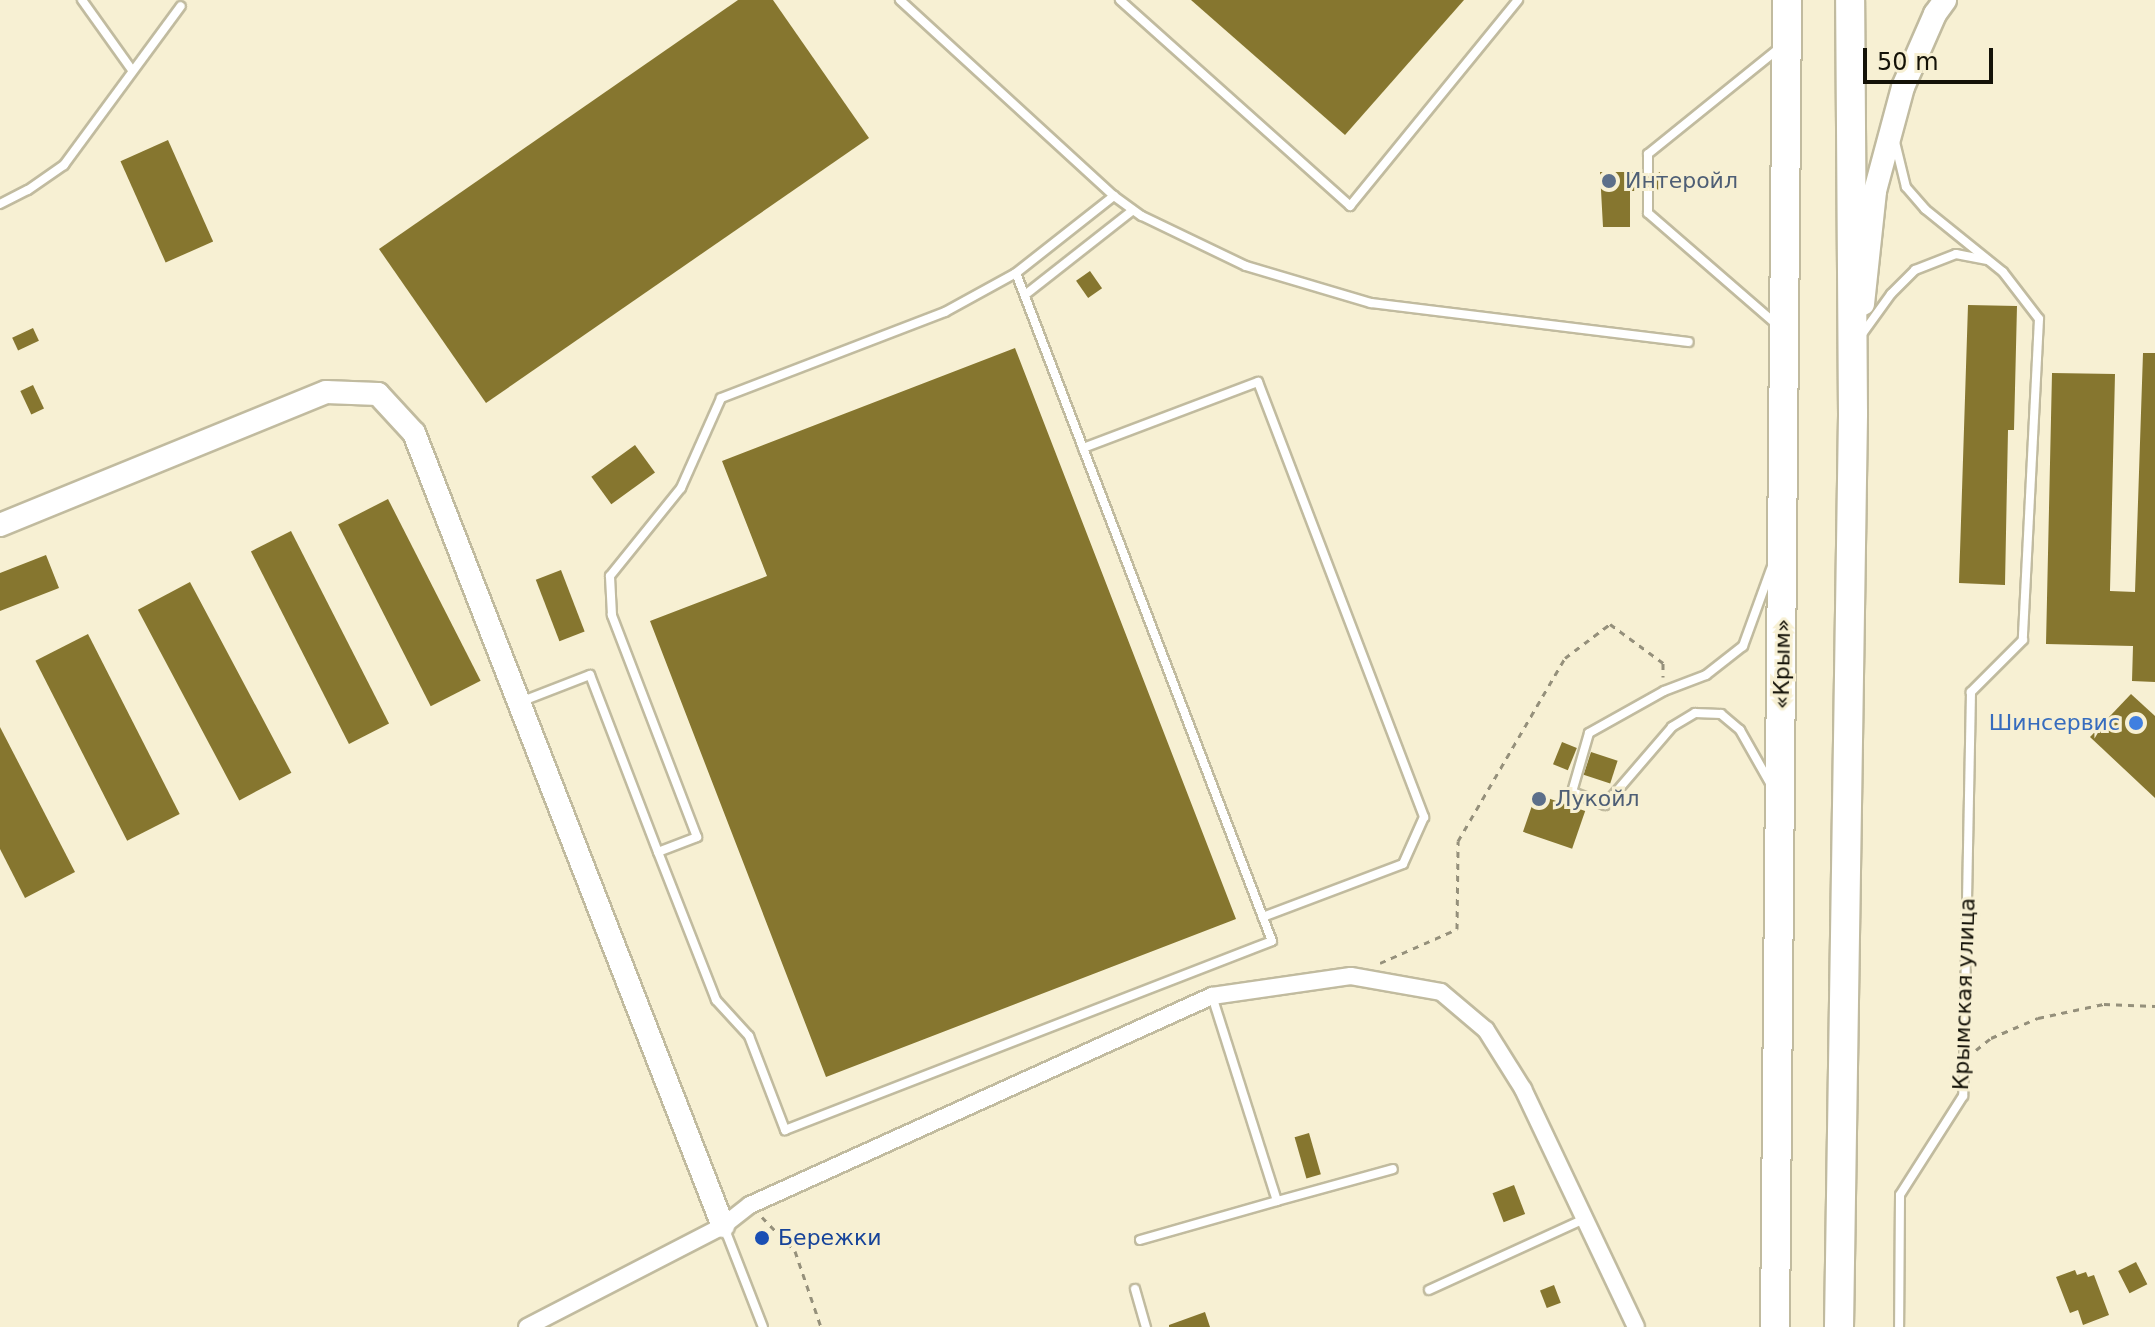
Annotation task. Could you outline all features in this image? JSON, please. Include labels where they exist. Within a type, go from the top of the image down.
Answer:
[{"type":"highway","name":"«Крым»","points":[[1775,1327],[1787,0]]},
{"type":"highway","points":[[1839,1327],[1853,413],[1850,0]]},
{"type":"street","points":[[1853,413],[1875,191],[1903,87],[1935,14],[1945,0]]},
{"type":"street","points":[[0,525],[326,392],[378,394],[414,433],[723,1226]]},
{"type":"street","points":[[527,1327],[723,1226],[750,1205],[1212,996],[1351,976],[1441,992],[1486,1030],[1523,1089],[1636,1327]]},
{"type":"lane","points":[[82,0],[132,70]]},
{"type":"lane","points":[[900,0],[1114,196],[1133,210],[1246,266],[1371,303],[1689,342]]},
{"type":"lane","points":[[1120,0],[1350,206],[1518,0]]},
{"type":"lane","points":[[0,204],[28,190],[64,165],[181,6]]},
{"type":"lane","points":[[1648,172],[1648,154],[1785,44]]},
{"type":"lane","points":[[1893,125],[1899,168],[1906,187],[1925,209],[1988,261]]},
{"type":"lane","points":[[1648,191],[1648,213],[1784,332]]},
{"type":"lane","points":[[658,852],[697,837],[612,615],[610,576],[681,488],[721,398],[945,312],[1016,273],[1114,196]]},
{"type":"lane","points":[[1025,295],[1133,210]]},
{"type":"lane","points":[[1859,337],[1891,294],[1915,270],[1956,254],[1988,261]]},
{"type":"lane","name":"Крымская улица","points":[[1899,1327],[1900,1195],[1963,1096],[1971,692],[2023,640],[2039,319],[2003,272],[1988,261]]},
{"type":"lane","points":[[519,703],[590,675],[716,1000],[749,1036],[785,1130],[1272,941],[1016,273]]},
{"type":"lane","points":[[1083,448],[1258,382],[1424,817],[1403,864],[1263,917]]},
{"type":"lane","points":[[1780,803],[1740,730],[1721,714],[1695,713],[1672,727],[1605,805],[1572,792],[1589,733],[1664,691],[1706,675],[1743,646],[1783,535]]},
{"type":"lane","points":[[1212,996],[1277,1201]]},
{"type":"lane","points":[[1140,1240],[1393,1169]]},
{"type":"lane","points":[[1429,1290],[1585,1219]]},
{"type":"lane","points":[[723,1226],[763,1327]]},
{"type":"lane","points":[[1135,1289],[1146,1327]]},
{"type":"path","points":[[1351,976],[1457,929],[1458,841],[1565,658],[1610,624],[1663,663],[1664,691]]},
{"type":"path","points":[[1965,1058],[1991,1038],[2038,1018],[2104,1004],[2155,1006]]},
{"type":"path","points":[[750,1205],[795,1251],[821,1327]]},
{"type":"building","points":[[738,0],[773,0],[869,138],[486,403],[379,249]]},
{"type":"building","points":[[1191,0],[1464,0],[1345,135]]},
{"type":"building","points":[[168,140],[213,241],[166,263],[120,161]]},
{"type":"building","points":[[1600,172],[1641,172],[1647,179],[1660,172],[1660,191],[1649,184],[1641,191],[1630,191],[1630,227],[1603,227]]},
{"type":"building","points":[[1090,271],[1102,288],[1088,298],[1076,281]]},
{"type":"building","points":[[1968,305],[2017,306],[2014,430],[2008,430],[2005,585],[1959,583]]},
{"type":"building","points":[[33,328],[39,341],[18,350],[12,338]]},
{"type":"building","points":[[1015,348],[1236,919],[826,1077],[650,621],[767,576],[722,461]]},
{"type":"building","points":[[2143,353],[2155,353],[2155,682],[2132,681],[2133,646],[2046,644],[2052,373],[2115,374],[2110,591],[2135,592]]},
{"type":"building","points":[[33,385],[44,409],[31,414],[20,391]]},
{"type":"building","points":[[635,445],[655,473],[611,504],[591,477]]},
{"type":"building","points":[[388,499],[481,681],[431,706],[338,524]]},
{"type":"building","points":[[291,531],[389,723],[349,744],[251,551]]},
{"type":"building","points":[[46,555],[59,588],[0,611],[0,573]]},
{"type":"building","points":[[561,570],[585,632],[559,641],[536,580]]},
{"type":"building","points":[[190,582],[291,773],[239,800],[138,610]]},
{"type":"building","points":[[88,634],[180,814],[127,841],[35,661]]},
{"type":"building","points":[[2131,694],[2155,716],[2155,798],[2090,737]]},
{"type":"building","points":[[0,727],[75,872],[25,898],[0,849]]},
{"type":"building","points":[[1562,742],[1577,748],[1568,770],[1553,764]]},
{"type":"building","points":[[1591,752],[1618,761],[1610,783],[1584,775]]},
{"type":"building","points":[[1536,794],[1585,811],[1572,849],[1523,832]]},
{"type":"building","points":[[1309,1133],[1321,1174],[1306,1178],[1295,1137]]},
{"type":"building","points":[[1514,1185],[1525,1214],[1504,1222],[1493,1193]]},
{"type":"building","points":[[2136,1262],[2147,1284],[2130,1293],[2118,1271]]},
{"type":"building","points":[[2075,1270],[2077,1275],[2086,1272],[2088,1277],[2094,1275],[2109,1315],[2083,1325],[2078,1310],[2070,1313],[2056,1277]]},
{"type":"building","points":[[1554,1285],[1561,1303],[1547,1308],[1540,1290]]},
{"type":"building","points":[[1205,1312],[1210,1327],[1169,1327],[1169,1325]]},
{"type":"place","name":"Интеройл","points":[[1609,181]]},
{"type":"place","name":"Шинсервис","points":[[2136,723]]},
{"type":"place","name":"Лукойл","points":[[1539,799]]},
{"type":"place","name":"Бережки","points":[[762,1238]]}]
